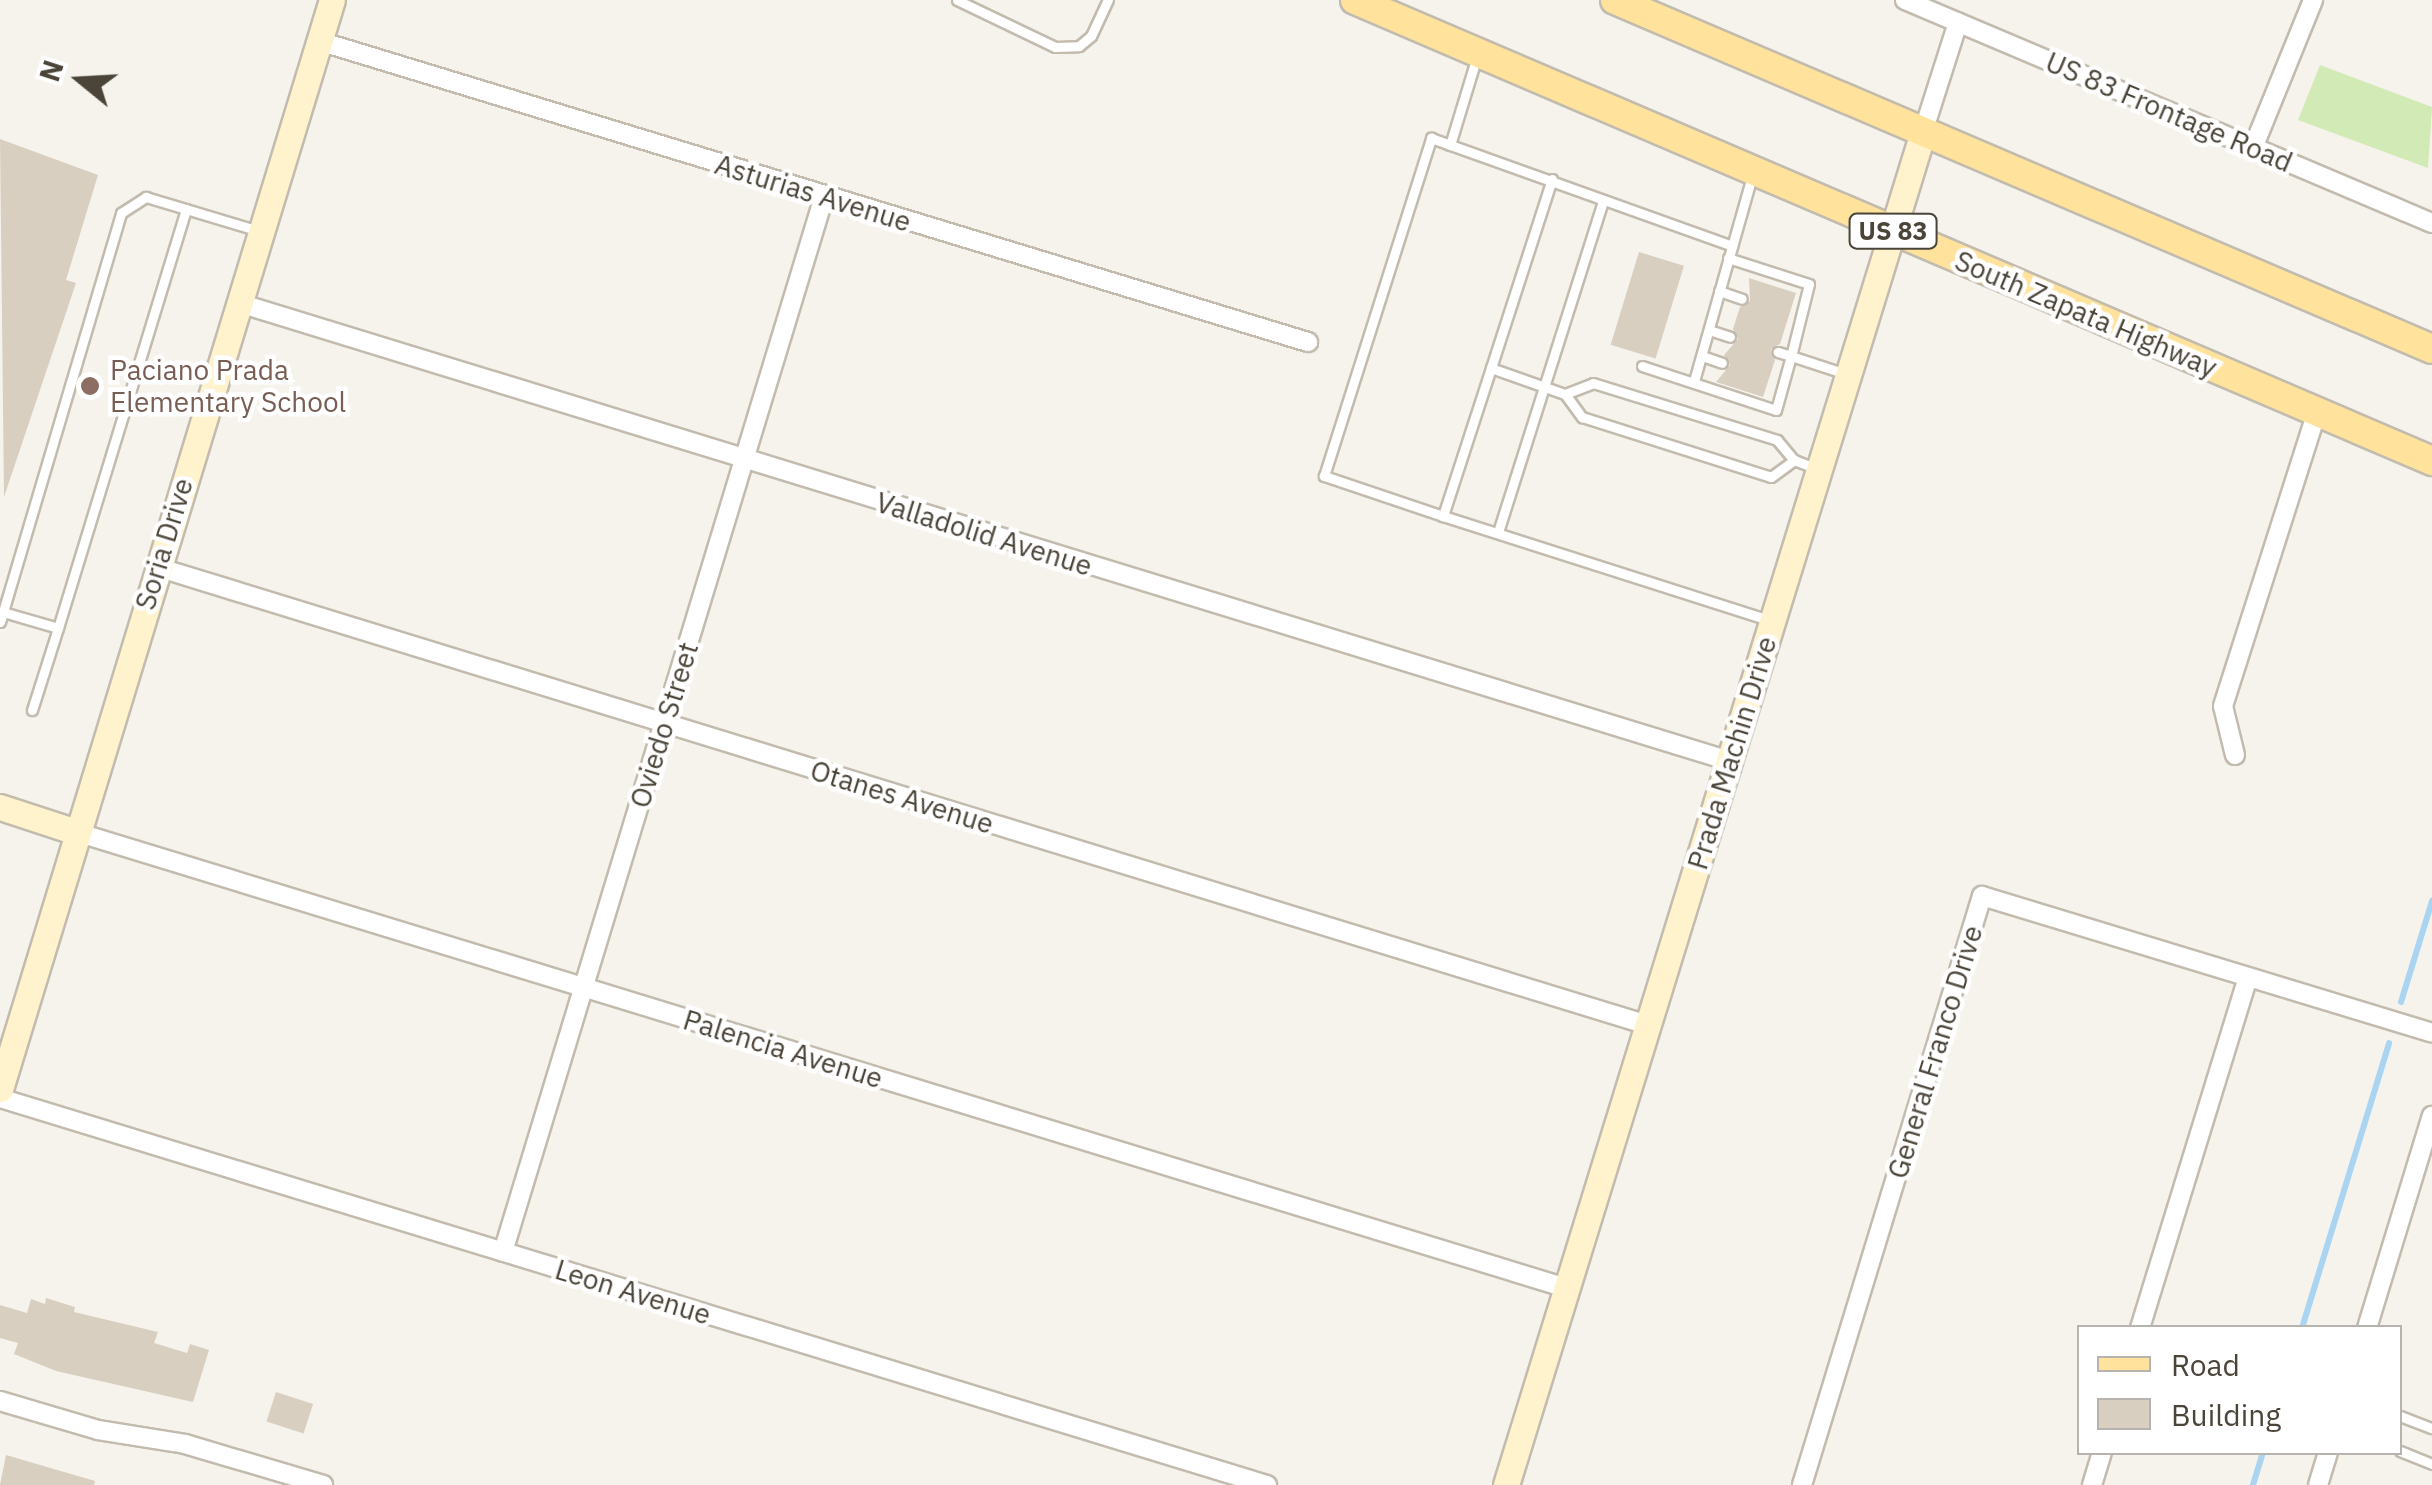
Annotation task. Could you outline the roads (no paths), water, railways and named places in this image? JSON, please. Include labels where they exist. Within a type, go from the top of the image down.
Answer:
[{"type":"main road","name":"South Zapata Highway","points":[[1355,0],[2432,462]]},
{"type":"main road","points":[[1615,0],[2432,349]]},
{"type":"street","name":"Soria Drive","points":[[0,1089],[156,567],[332,0]]},
{"type":"street","name":"US 83 Frontage Road","points":[[1905,0],[2432,223]]},
{"type":"street","points":[[2253,148],[2313,0]]},
{"type":"street","name":"Prada Machin Drive","points":[[1506,1485],[1958,22]]},
{"type":"street","name":"Asturias Avenue","points":[[319,41],[1308,342]]},
{"type":"street","name":"Oviedo Street","points":[[504,1252],[824,197]]},
{"type":"street","name":"Valladolid Avenue","points":[[239,303],[1730,761]]},
{"type":"street","points":[[2235,755],[2222,706],[2317,412]]},
{"type":"street","name":"Otanes Avenue","points":[[156,567],[1648,1025]]},
{"type":"street","name":"Palencia Avenue","points":[[0,807],[1567,1288]]},
{"type":"street","name":"General Franco Drive","points":[[1802,1485],[1982,896],[2432,1033]]},
{"type":"street","points":[[2141,1325],[2248,978]]},
{"type":"street","name":"Leon Avenue","points":[[0,1098],[1267,1485]]},
{"type":"street","points":[[2367,1325],[2432,1116]]},
{"type":"street","points":[[0,1400],[323,1485]]},
{"type":"street","points":[[2092,1485],[2101,1455]]},
{"type":"street","points":[[2318,1485],[2327,1455]]},
{"type":"lane","points":[[957,0],[1054,46],[1079,46],[1091,36],[1108,0]]},
{"type":"lane","points":[[1450,145],[1478,52]]},
{"type":"lane","points":[[1732,246],[1431,138],[1324,476],[1773,622]]},
{"type":"lane","points":[[1694,381],[1754,171]]},
{"type":"lane","points":[[1443,516],[1552,180]]},
{"type":"lane","points":[[58,628],[2,617],[122,214],[146,198],[262,232]]},
{"type":"lane","points":[[1498,532],[1604,200]]},
{"type":"lane","points":[[32,710],[186,210]]},
{"type":"lane","points":[[1642,366],[1776,410],[1791,356],[1795,315],[1809,284],[1728,258]]},
{"type":"lane","points":[[1719,292],[1742,299]]},
{"type":"lane","points":[[1709,330],[1730,337]]},
{"type":"lane","points":[[1778,352],[1848,374]]},
{"type":"lane","points":[[1702,356],[1722,363]]},
{"type":"lane","points":[[1491,368],[1565,394],[1582,417],[1772,477],[1794,460]]},
{"type":"lane","points":[[1769,378],[1784,382]]},
{"type":"lane","points":[[1565,394],[1592,383],[1777,440],[1794,460],[1820,470]]},
{"type":"lane","points":[[2402,1417],[2432,1428]]},
{"type":"lane","points":[[2402,1452],[2432,1464]]},
{"type":"waterway","points":[[2401,1002],[2432,901]]},
{"type":"waterway","points":[[2303,1325],[2389,1043]]},
{"type":"waterway","points":[[2253,1485],[2262,1455]]},
{"type":"place","name":"Paciano Prada Elementary School","points":[[90,386]]}]
